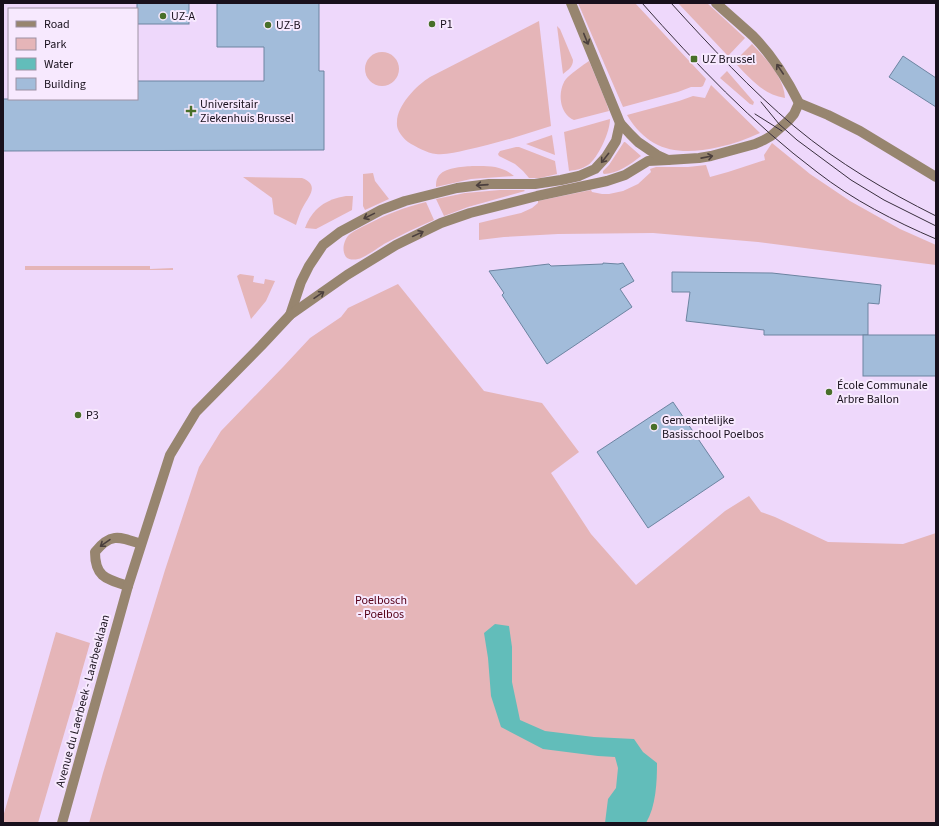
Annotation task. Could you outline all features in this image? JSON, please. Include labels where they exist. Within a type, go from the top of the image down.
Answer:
[{"type":"street","points":[[572,3],[620,123],[638,142],[657,155],[668,160]]},
{"type":"street","points":[[716,3],[753,36],[766,50],[783,73],[799,103],[860,130],[936,177]]},
{"type":"street","name":"Avenue du Laerbeek - Laarbeeklaan","points":[[62,823],[128,586],[170,455],[196,412],[290,315],[348,275],[396,245],[441,223],[496,205],[608,181],[625,175],[648,162],[711,156],[755,144],[771,136],[788,121],[794,114],[799,103]]},
{"type":"street","name":"Avenue du Laerbeek - Laarbeeklaan","points":[[290,315],[301,282],[309,266],[323,245],[340,232],[382,210],[399,203],[457,188],[489,184],[535,184],[579,176],[595,169],[606,157],[616,141],[620,123]]},
{"type":"street","points":[[128,586],[112,581],[101,574],[96,566],[95,552],[108,540],[116,537],[141,544]]},
{"type":"green space","points":[[578,3],[635,3],[706,79],[703,86],[691,87],[623,107]]},
{"type":"green space","points":[[678,3],[707,3],[745,38],[728,56]]},
{"type":"green space","points":[[539,21],[551,126],[488,145],[444,154],[436,154],[422,150],[408,142],[402,136],[397,128],[400,109],[404,102],[419,85],[430,77]]},
{"type":"green space","points":[[557,26],[560,29],[573,60],[571,66],[563,74]]},
{"type":"green space","points":[[752,44],[778,76],[784,90],[785,98],[763,89],[734,62]]},
{"type":"green space","points":[[379,52],[385,52],[389,53],[396,59],[399,69],[398,76],[392,83],[385,86],[379,86],[375,85],[368,79],[365,72],[365,66],[366,62],[372,55]]},
{"type":"green space","points":[[589,61],[609,111],[574,120],[565,113],[561,102],[561,90],[566,79]]},
{"type":"green space","points":[[727,71],[754,102],[753,105],[720,78]]},
{"type":"green space","points":[[711,85],[760,133],[719,147],[705,150],[679,151],[655,144],[645,137],[627,115],[693,96],[705,98]]},
{"type":"green space","points":[[610,119],[606,137],[596,157],[588,165],[569,171],[564,132]]},
{"type":"green space","points":[[552,135],[555,155],[526,144]]},
{"type":"green space","points":[[624,142],[641,156],[619,170],[609,174],[604,174],[603,171],[609,165]]},
{"type":"green space","points":[[772,143],[810,174],[850,201],[900,229],[936,245],[936,265],[758,242],[653,233],[558,234],[479,240],[479,223],[521,213],[532,208],[538,203],[538,201],[591,190],[592,192],[602,194],[623,191],[638,184],[651,172],[650,169],[656,167],[688,167],[706,165],[710,177],[765,160],[764,155]]},
{"type":"green space","points":[[516,147],[555,161],[557,174],[540,178],[529,178],[515,164],[499,156],[498,154],[500,151]]},
{"type":"green space","points":[[472,166],[489,166],[499,168],[514,176],[471,179],[436,187],[437,178],[444,171]]},
{"type":"green space","points":[[373,173],[375,181],[389,199],[365,210],[363,206],[363,174]]},
{"type":"green space","points":[[243,177],[302,178],[311,184],[312,191],[301,211],[296,225],[274,214],[272,198]]},
{"type":"green space","points":[[500,190],[525,191],[468,207],[444,216],[436,199],[465,193]]},
{"type":"green space","points":[[346,196],[353,196],[352,210],[316,229],[305,228],[316,210],[326,202]]},
{"type":"green space","points":[[426,202],[434,220],[384,244],[361,258],[352,260],[344,254],[346,239],[361,227],[389,214]]},
{"type":"green space","points":[[25,266],[150,266],[150,269],[173,268],[173,270],[25,270]]},
{"type":"green space","points":[[240,274],[254,276],[253,282],[264,284],[265,279],[275,281],[266,301],[251,319],[237,276]]},
{"type":"green space","name":"Poelbosch - Poelbos","points":[[398,284],[484,391],[542,403],[579,452],[551,473],[591,534],[636,585],[725,511],[749,496],[761,512],[828,542],[903,544],[936,533],[936,823],[89,823],[165,570],[199,467],[221,431],[310,338],[341,317],[348,308]]},
{"type":"green space","points":[[56,632],[90,643],[79,683],[38,823],[3,823],[3,817]]},
{"type":"water","points":[[495,624],[509,626],[512,647],[512,682],[520,720],[545,731],[594,737],[634,739],[643,752],[657,763],[654,802],[646,823],[605,823],[608,799],[616,788],[618,768],[615,757],[543,749],[501,727],[491,696],[488,658],[484,633]]},
{"type":"building","name":"UZ-A","points":[[137,3],[189,3],[189,24],[138,24]]},
{"type":"building","points":[[217,3],[319,3],[319,71],[324,71],[324,150],[3,151],[3,99],[138,100],[138,81],[264,81],[264,47],[217,47]]},
{"type":"building","points":[[903,56],[936,78],[936,107],[889,77]]},
{"type":"building","points":[[623,263],[634,281],[620,289],[632,307],[547,364],[502,295],[504,293],[489,271],[549,264],[551,266]]},
{"type":"building","points":[[672,272],[772,273],[881,285],[879,304],[868,303],[868,335],[764,335],[764,330],[686,321],[690,292],[672,292]]},
{"type":"building","points":[[863,335],[936,335],[936,376],[863,376]]},
{"type":"building","points":[[673,402],[724,477],[648,528],[597,452]]},
{"type":"tram line","points":[[642,3],[725,92],[770,134],[793,153],[817,172],[859,201],[936,239]]},
{"type":"tram line","points":[[671,3],[747,83],[811,140],[863,176],[936,216]]},
{"type":"tram line","points":[[761,102],[779,124],[797,140],[851,180],[884,200],[936,226]]},
{"type":"tram line","points":[[755,114],[782,131]]},
{"type":"place","name":"UZ-A","points":[[163,16]]},
{"type":"place","name":"P1","points":[[432,24]]},
{"type":"place","name":"UZ-B","points":[[268,25]]},
{"type":"place","name":"UZ Brussel","points":[[694,59]]},
{"type":"place","name":"Universitair Ziekenhuis Brussel","points":[[191,111]]},
{"type":"place","name":"École Communale Arbre Ballon","points":[[829,392]]},
{"type":"place","name":"P3","points":[[78,415]]},
{"type":"place","name":"Gemeentelijke Basisschool Poelbos","points":[[654,427]]}]
